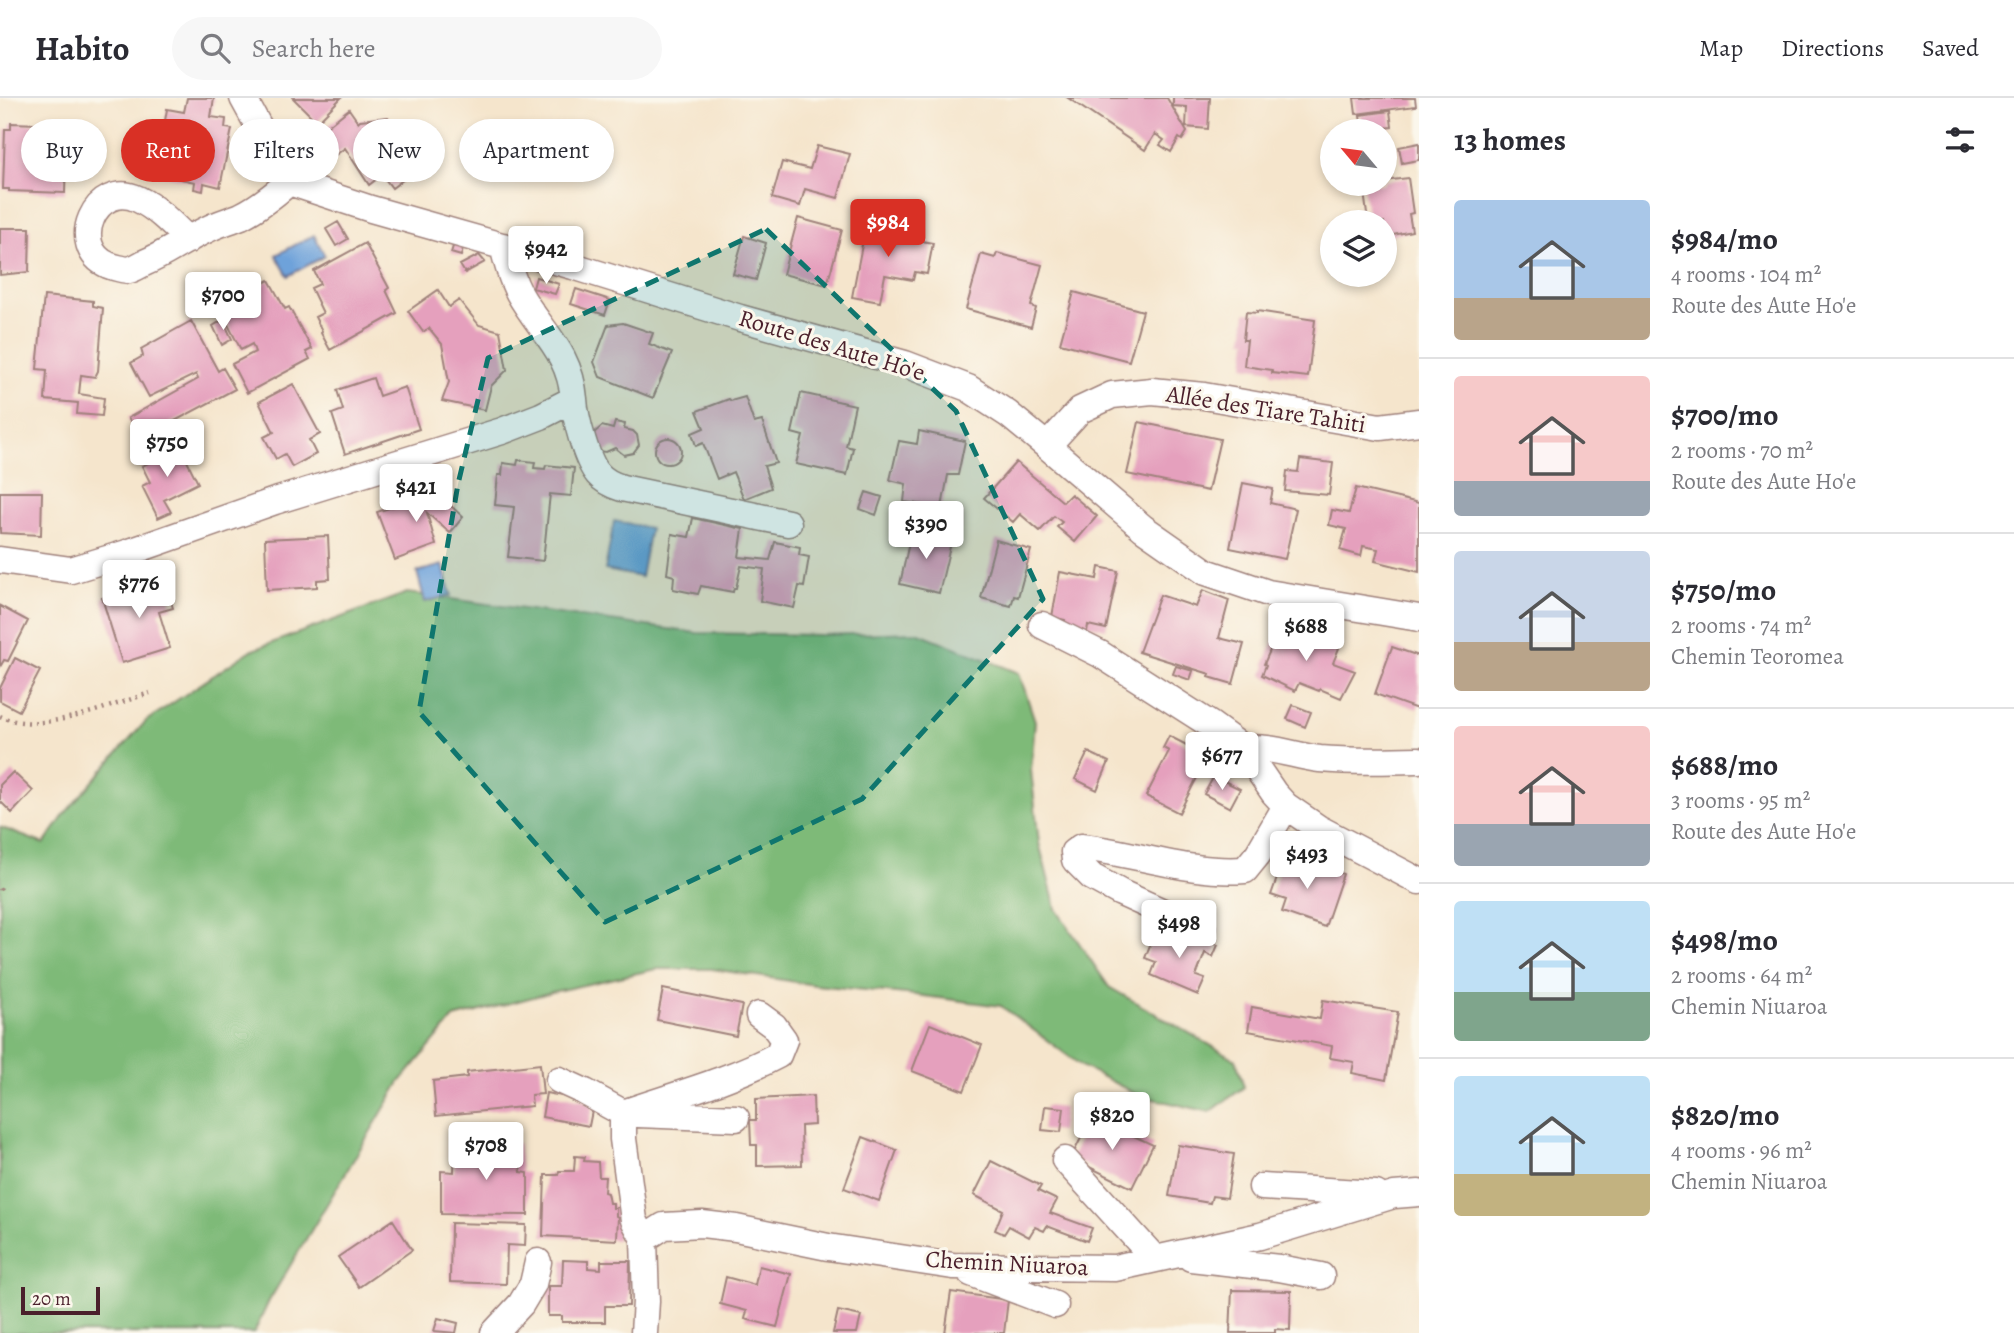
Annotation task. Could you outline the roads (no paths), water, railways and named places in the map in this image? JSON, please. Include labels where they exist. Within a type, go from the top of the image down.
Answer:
[{"type":"street","points":[[243,98],[254,119]]},
{"type":"street","points":[[188,240],[156,210],[128,190],[103,202],[85,220],[93,253],[119,274],[154,259],[188,240],[205,230],[242,216],[272,197],[289,182]]},
{"type":"street","name":"Route des Aute Ho'e","points":[[289,182],[371,209],[917,369],[968,388],[1007,414],[1143,528],[1206,572],[1268,593],[1419,618]]},
{"type":"street","points":[[503,246],[510,273],[520,295],[561,353],[570,375],[575,412],[596,472],[608,483],[622,488],[788,523]]},
{"type":"street","name":"Allée des Tiare Tahiti","points":[[1047,446],[1080,410],[1112,395],[1152,391],[1204,396],[1380,427],[1419,422]]},
{"type":"street","points":[[0,560],[71,570],[140,549],[275,501],[502,431],[541,416],[574,399]]},
{"type":"street","points":[[1042,625],[1100,654],[1244,749],[1257,771],[1286,806],[1318,828],[1419,881]]},
{"type":"street","points":[[1244,749],[1258,746],[1318,759],[1367,762],[1419,760]]},
{"type":"street","points":[[1203,930],[1092,877],[1075,860],[1074,852],[1081,847],[1220,872],[1245,870],[1258,854],[1286,806]]},
{"type":"street","points":[[623,1113],[695,1090],[778,1055],[784,1040],[774,1026],[759,1015]]},
{"type":"street","points":[[559,1080],[623,1113],[736,1118]]},
{"type":"street","points":[[623,1113],[623,1139],[634,1220],[644,1239],[644,1333]]},
{"type":"street","points":[[1065,1160],[1162,1258],[1279,1268],[1321,1276]]},
{"type":"street","points":[[1262,1187],[1411,1197]]},
{"type":"street","name":"Chemin Niuaroa","points":[[644,1239],[664,1226],[702,1224],[957,1267],[1115,1268],[1260,1236],[1411,1197]]},
{"type":"street","points":[[494,1333],[521,1304],[533,1284],[538,1262]]},
{"type":"street","points":[[957,1267],[1055,1305]]},
{"type":"water","points":[[314,235],[325,256],[288,276],[276,255]]},
{"type":"water","points":[[614,521],[650,528],[641,577],[605,570]]},
{"type":"water","points":[[443,565],[451,595],[425,602],[417,572]]}]
